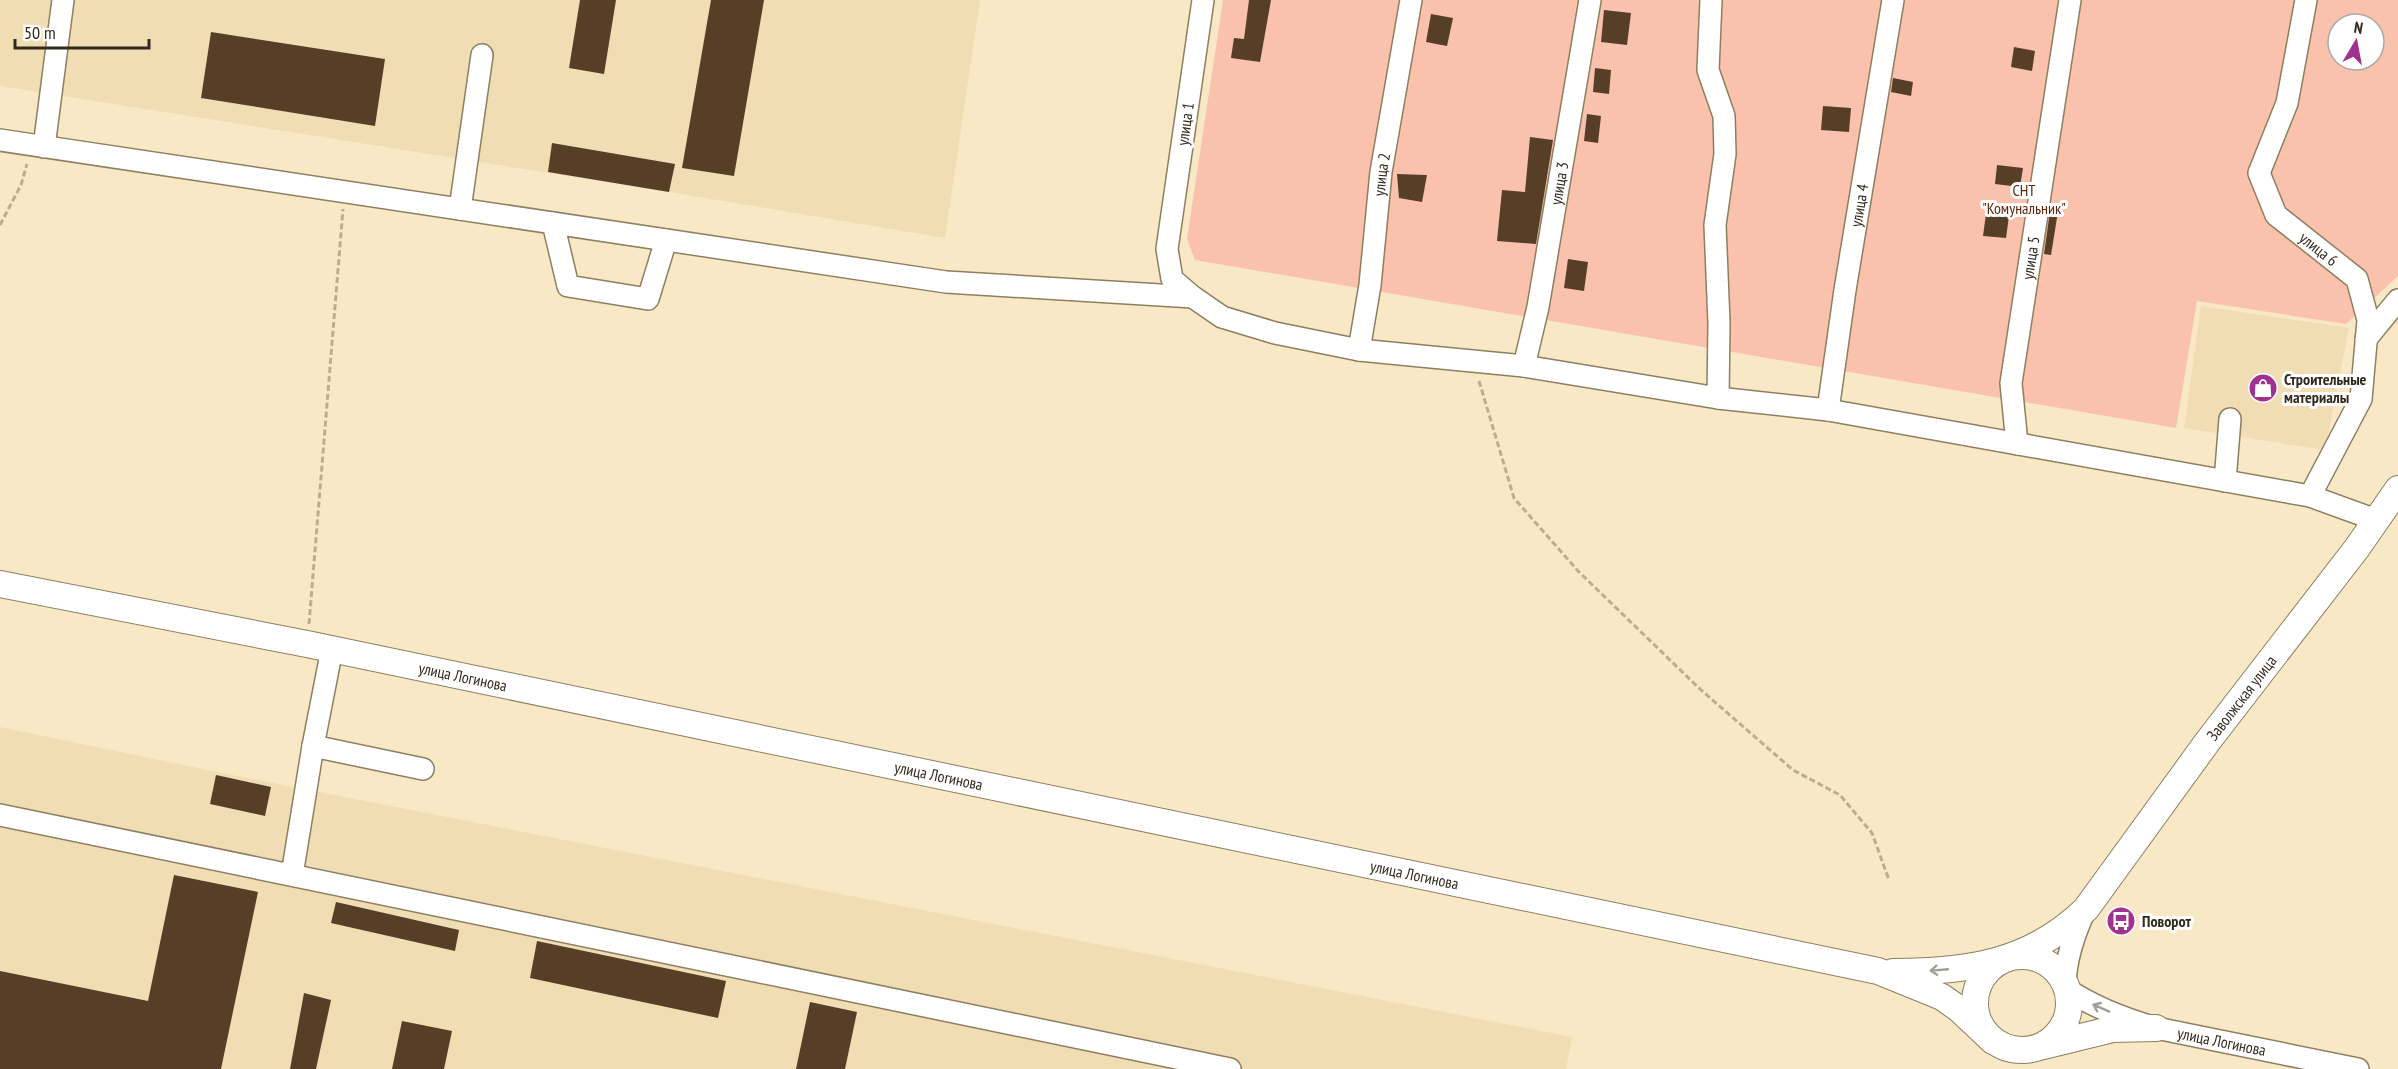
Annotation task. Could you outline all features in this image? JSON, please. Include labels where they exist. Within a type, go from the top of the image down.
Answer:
[{"type":"main road","name":"Заволжская улица","points":[[2005,960],[2055,935],[2086,909],[2208,741],[2398,489]]},
{"type":"main road","name":"улица Логинова","points":[[0,584],[332,649],[1878,971]]},
{"type":"main road","points":[[1878,971],[1965,968],[2029,957],[2043,962],[2054,970],[2065,988],[2068,1009],[2057,1035],[2046,1044],[2032,1049]]},
{"type":"main road","points":[[1993,1041],[1978,1021],[1975,997],[1985,974],[2005,960]]},
{"type":"main road","points":[[1878,971],[1942,997],[1959,1009],[1993,1041],[2004,1047],[2018,1050],[2032,1049],[2113,1029],[2156,1028]]},
{"type":"street","points":[[39,146],[63,0]]},
{"type":"street","name":"улица 1","points":[[1203,0],[1167,249],[1172,279],[1222,317],[1275,333],[1359,350],[1524,366],[1718,398],[1828,410],[2310,496],[2376,520]]},
{"type":"street","name":"улица 2","points":[[1359,350],[1370,285],[1381,172],[1411,0]]},
{"type":"street","name":"улица 3","points":[[1524,366],[1540,296],[1590,0]]},
{"type":"street","points":[[1711,0],[1708,70],[1724,116],[1725,154],[1714,225],[1719,323],[1718,398]]},
{"type":"street","name":"улица 4","points":[[1828,410],[1845,290],[1893,0]]},
{"type":"street","name":"улица 5","points":[[2017,444],[2011,383],[2070,0]]},
{"type":"street","name":"улица 6","points":[[2306,0],[2287,103],[2259,173],[2276,215],[2357,279],[2368,320],[2361,399],[2310,496]]},
{"type":"street","points":[[460,209],[482,55]]},
{"type":"street","points":[[0,140],[946,282],[1193,297]]},
{"type":"street","points":[[553,223],[568,286],[648,299],[666,240]]},
{"type":"street","points":[[2366,339],[2398,300]]},
{"type":"street","points":[[2225,481],[2230,419]]},
{"type":"street","points":[[292,875],[313,746],[332,649]]},
{"type":"street","points":[[313,746],[423,769]]},
{"type":"street","points":[[0,815],[1230,1069]]},
{"type":"street","points":[[2065,988],[2068,957],[2086,909]]},
{"type":"street","name":"улица Логинова","points":[[2065,988],[2099,1007],[2156,1028],[2358,1069]]},
{"type":"path","points":[[0,225],[39,146]]},
{"type":"path","points":[[307,644],[344,192]]},
{"type":"path","points":[[1473,361],[1514,498],[1578,571],[1701,690],[1793,770],[1840,795],[1872,833],[1888,880]]},
{"type":"shaded area","points":[[0,0],[980,0],[945,238],[0,86]]},
{"type":"shaded area","points":[[2201,306],[2349,328],[2325,450],[2184,428]]},
{"type":"shaded area","points":[[0,727],[227,774],[1572,1037],[1566,1069],[0,1069]]},
{"type":"green space","name":"СНТ \"Комунальник\"","points":[[1223,0],[2398,0],[2398,276],[2346,324],[2197,301],[2176,428],[1195,260],[1187,239]]},
{"type":"building","points":[[580,0],[616,0],[604,74],[569,68]]},
{"type":"building","points":[[711,0],[764,0],[734,176],[682,168]]},
{"type":"building","points":[[1249,0],[1271,0],[1260,62],[1231,58],[1234,38],[1244,39]]},
{"type":"building","points":[[1604,10],[1631,13],[1627,45],[1601,42]]},
{"type":"building","points":[[1431,14],[1453,18],[1447,46],[1426,42]]},
{"type":"building","points":[[211,32],[385,59],[375,126],[201,98]]},
{"type":"building","points":[[2014,47],[2035,51],[2032,71],[2011,67]]},
{"type":"building","points":[[1595,68],[1611,70],[1609,94],[1593,92]]},
{"type":"building","points":[[1893,78],[1913,82],[1911,96],[1891,92]]},
{"type":"building","points":[[1823,106],[1851,108],[1849,132],[1821,130]]},
{"type":"building","points":[[1587,114],[1601,116],[1598,143],[1584,141]]},
{"type":"building","points":[[1530,137],[1553,140],[1536,244],[1497,241],[1502,190],[1525,192]]},
{"type":"building","points":[[552,143],[675,164],[669,192],[548,172]]},
{"type":"building","points":[[1997,165],[2023,168],[2020,187],[1995,184]]},
{"type":"building","points":[[1397,174],[1427,175],[1422,202],[1399,198]]},
{"type":"building","points":[[2051,204],[2059,205],[2051,255],[2044,254]]},
{"type":"building","points":[[1986,214],[2009,216],[2006,238],[1983,236]]},
{"type":"building","points":[[1568,259],[1588,262],[1584,291],[1564,288]]},
{"type":"building","points":[[216,775],[271,787],[265,816],[210,804]]},
{"type":"building","points":[[174,875],[258,892],[221,1069],[0,1069],[0,971],[148,1001]]},
{"type":"building","points":[[336,902],[459,930],[455,951],[331,923]]},
{"type":"building","points":[[537,941],[726,981],[718,1018],[530,978]]},
{"type":"building","points":[[304,993],[331,1000],[316,1069],[290,1069]]},
{"type":"building","points":[[810,1002],[857,1012],[845,1069],[796,1069]]},
{"type":"building","points":[[402,1021],[452,1031],[444,1069],[392,1069]]},
{"type":"place","name":"Строительные материалы","points":[[2263,388]]},
{"type":"place","name":"Поворот","points":[[2121,921]]}]
